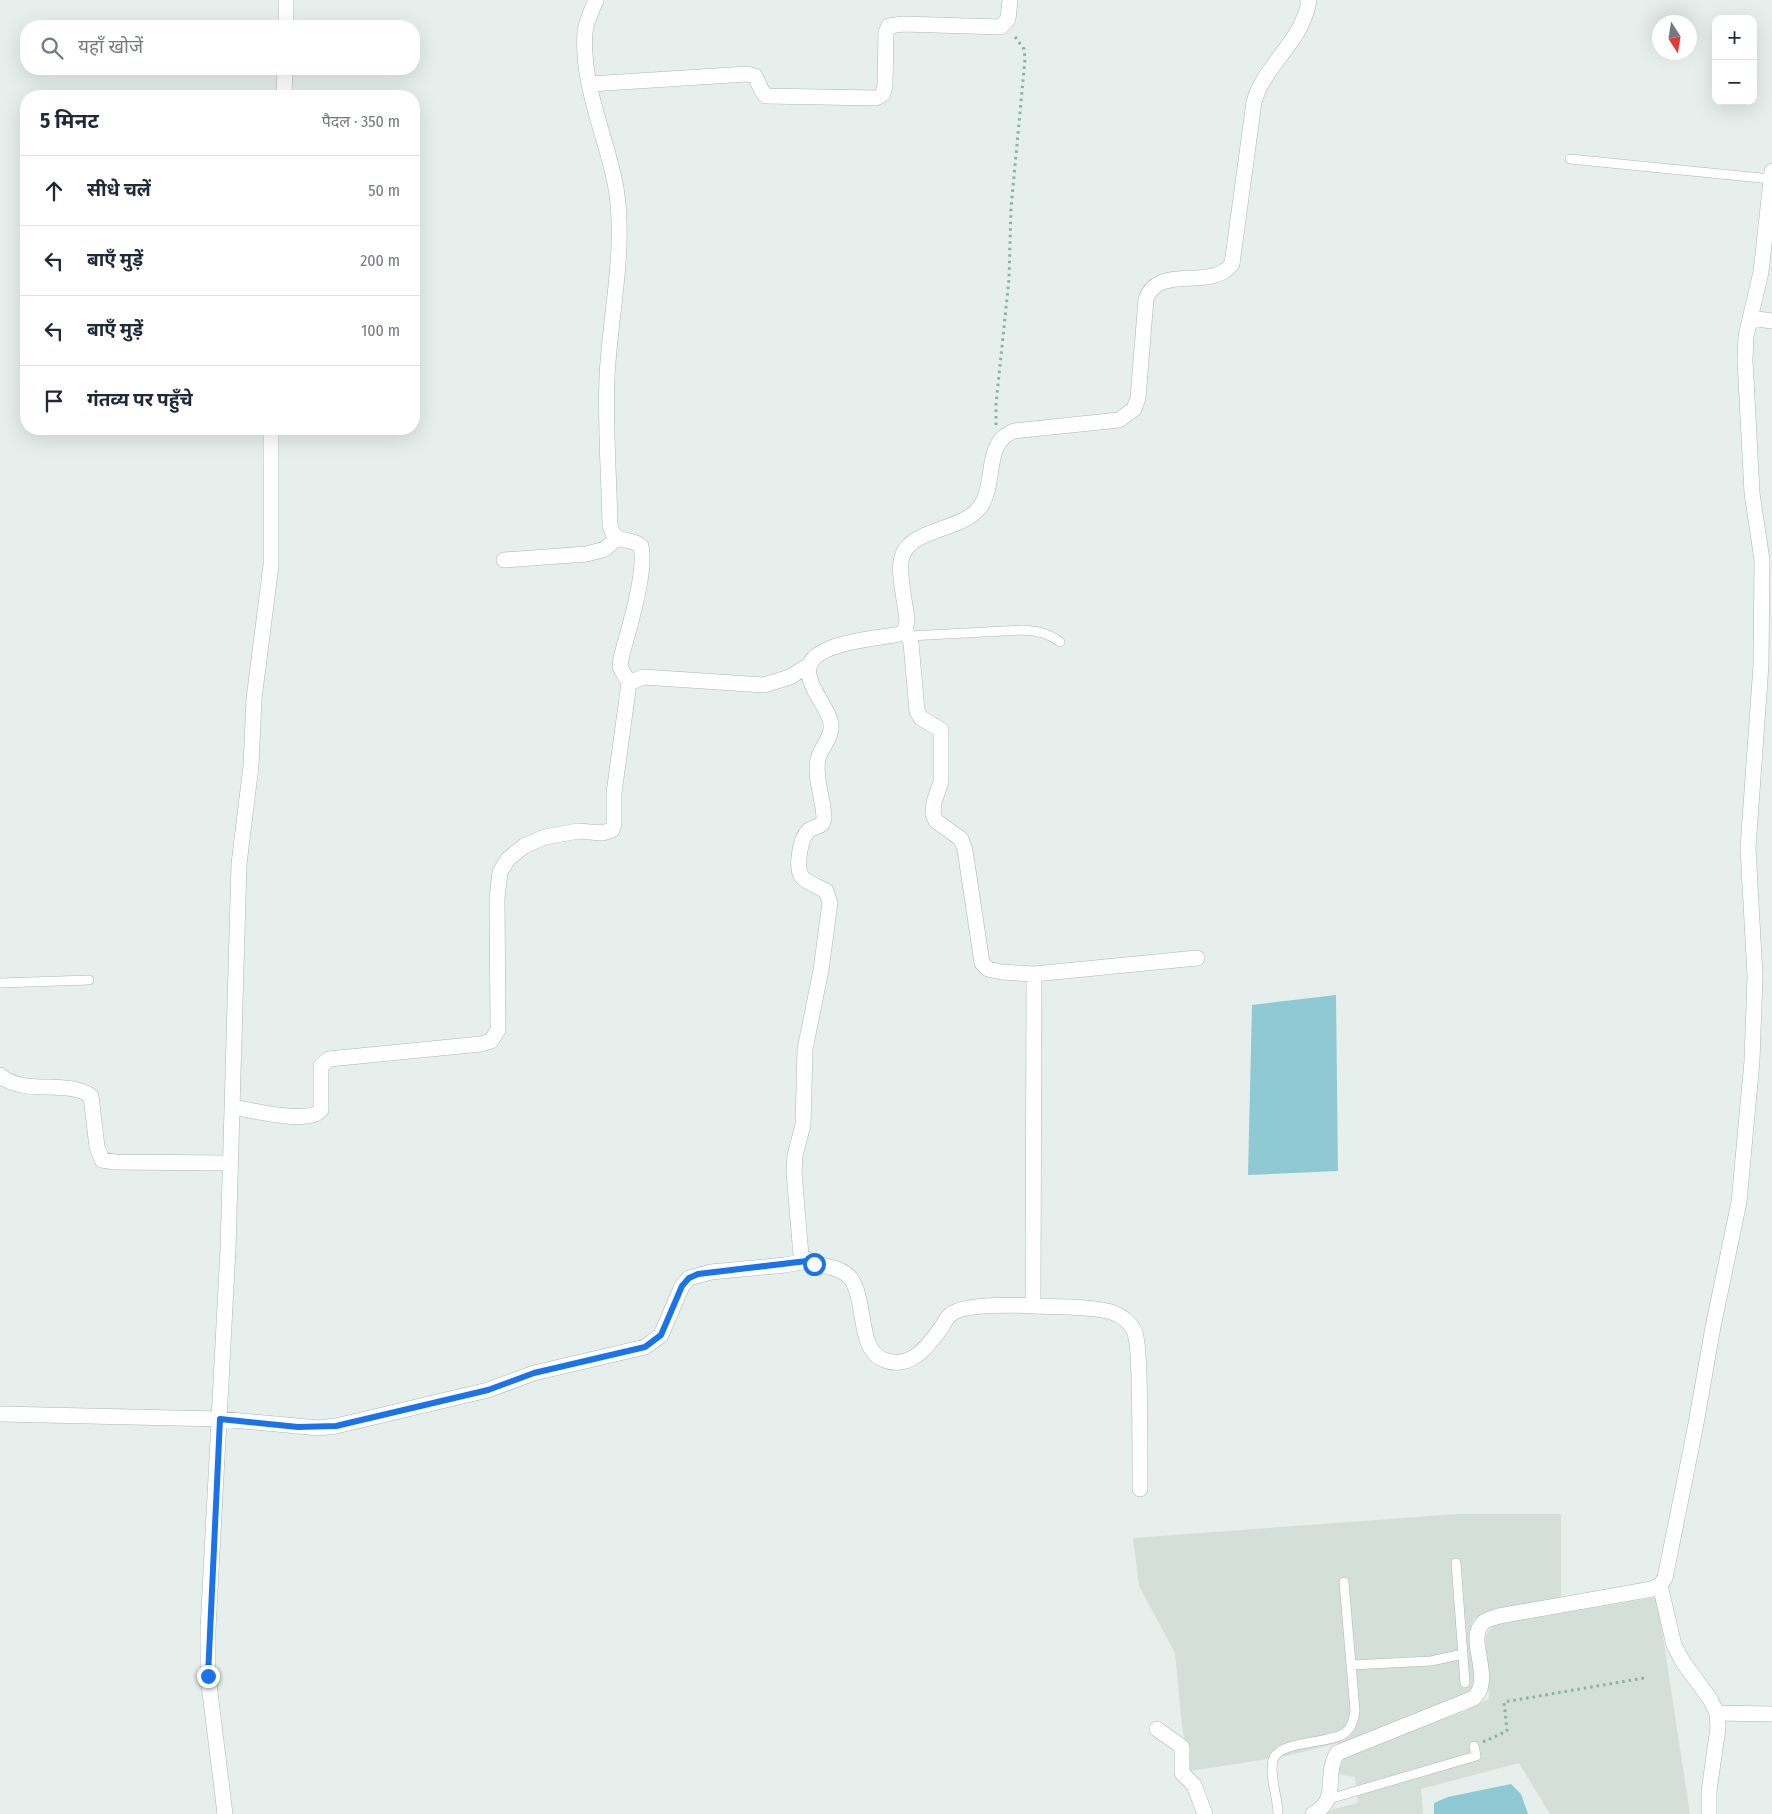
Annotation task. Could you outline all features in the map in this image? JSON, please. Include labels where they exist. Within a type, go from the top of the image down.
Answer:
[{"type":"street","points":[[286,0],[286,20]]},
{"type":"street","points":[[232,1107],[286,1116],[313,1116],[321,1110],[321,1066],[329,1059],[481,1044],[491,1041],[496,1036],[498,1030],[497,883],[500,872],[508,859],[524,846],[545,837],[578,831],[602,833],[612,830],[614,824],[614,793],[629,683],[620,667],[640,576],[642,552],[641,546],[636,542],[617,538],[612,534],[610,525],[607,377],[620,253],[620,219],[615,186],[590,84],[586,58],[585,31],[596,0]]},
{"type":"street","points":[[590,84],[747,74],[755,76],[766,96],[876,98],[883,94],[885,85],[886,32],[889,26],[903,24],[994,28],[1006,24],[1010,0]]},
{"type":"street","points":[[1197,958],[1034,974],[1001,972],[988,969],[982,963],[965,850],[960,839],[936,821],[933,814],[934,802],[941,782],[941,730],[921,718],[917,711],[900,566],[902,557],[914,541],[971,515],[980,507],[987,491],[998,440],[1004,435],[1014,431],[1119,420],[1134,410],[1138,398],[1146,299],[1149,290],[1162,282],[1216,276],[1227,271],[1232,264],[1254,102],[1258,86],[1301,27],[1309,0]]},
{"type":"street","points":[[284,90],[285,75]]},
{"type":"street","points":[[1313,1814],[1324,1808],[1329,1799],[1331,1763],[1337,1753],[1474,1698],[1480,1691],[1482,1681],[1477,1637],[1478,1628],[1484,1621],[1498,1616],[1642,1591],[1660,1585],[1665,1578],[1739,1202],[1752,1061],[1755,976],[1748,848],[1761,665],[1762,560],[1752,494],[1745,389],[1746,344],[1761,272],[1772,175]]},
{"type":"street","points":[[1751,318],[1772,321]]},
{"type":"street","points":[[225,1814],[208,1676],[232,1107],[239,864],[251,766],[254,699],[271,565],[271,435]]},
{"type":"street","points":[[504,560],[587,554],[605,549],[617,538]]},
{"type":"street","points":[[807,1261],[801,1255],[800,1248],[794,1173],[795,1155],[803,1125],[805,1049],[821,970],[830,903],[826,891],[800,876],[799,857],[808,831],[822,824],[824,819],[818,760],[831,729],[830,720],[810,679],[809,665],[813,657],[826,648],[907,633]]},
{"type":"street","points":[[629,683],[643,677],[764,685],[790,677],[809,665]]},
{"type":"street","points":[[1033,1305],[1034,974]]},
{"type":"street","points":[[0,1075],[13,1083],[80,1091],[91,1096],[97,1147],[102,1160],[114,1162],[229,1163]]},
{"type":"street","points":[[0,1414],[220,1419],[319,1428],[488,1390],[534,1373],[645,1347],[661,1335],[682,1286],[689,1278],[698,1274],[807,1261],[840,1270],[850,1279],[860,1300],[868,1343],[874,1354],[885,1360],[902,1362],[916,1358],[949,1315],[963,1308],[1033,1305],[1114,1313],[1127,1320],[1134,1330],[1138,1353],[1140,1489]]},
{"type":"street","points":[[1660,1585],[1674,1645],[1683,1662],[1710,1699],[1717,1713],[1718,1728],[1709,1791],[1709,1814]]},
{"type":"street","points":[[1717,1713],[1772,1714]]},
{"type":"street","points":[[1157,1730],[1182,1747],[1182,1773],[1194,1785],[1205,1814]]},
{"type":"lane","points":[[1570,159],[1772,175]]},
{"type":"lane","points":[[907,633],[1040,631],[1060,642]]},
{"type":"lane","points":[[0,983],[89,980]]},
{"type":"lane","points":[[1456,1563],[1466,1684]]},
{"type":"lane","points":[[1278,1814],[1274,1760],[1277,1753],[1346,1732],[1353,1723],[1355,1711],[1344,1582]]},
{"type":"lane","points":[[1351,1665],[1431,1660],[1463,1654]]},
{"type":"lane","points":[[1329,1799],[1476,1756],[1474,1746]]},
{"type":"path","points":[[998,440],[996,404],[1009,278],[1011,208],[1025,59],[1024,49],[1006,24]]},
{"type":"path","points":[[1474,1746],[1506,1731],[1504,1702],[1644,1678]]},
{"type":"shaded area","points":[[1457,1514],[1561,1514],[1561,1600],[1475,1618],[1471,1624],[1477,1683],[1469,1693],[1355,1739],[1286,1756],[1190,1771],[1182,1726],[1175,1653],[1139,1586],[1133,1538]]},
{"type":"shaded area","points":[[1657,1597],[1690,1814],[1550,1814],[1519,1763],[1421,1789],[1423,1814],[1326,1814],[1334,1809],[1358,1803],[1355,1777],[1335,1774],[1337,1765],[1348,1755],[1465,1711],[1489,1699],[1485,1637],[1493,1625]]},
{"type":"water","points":[[1336,995],[1338,1171],[1248,1175],[1252,1005]]},
{"type":"water","points":[[1511,1784],[1521,1794],[1528,1814],[1434,1814],[1434,1803],[1448,1797]]},
{"type":"route","points":[[208,1676],[208,1630],[220,1419],[319,1428],[336,1426],[488,1390],[534,1373],[645,1347],[661,1335],[682,1286],[689,1278],[698,1274],[807,1261],[814,1264]]}]
